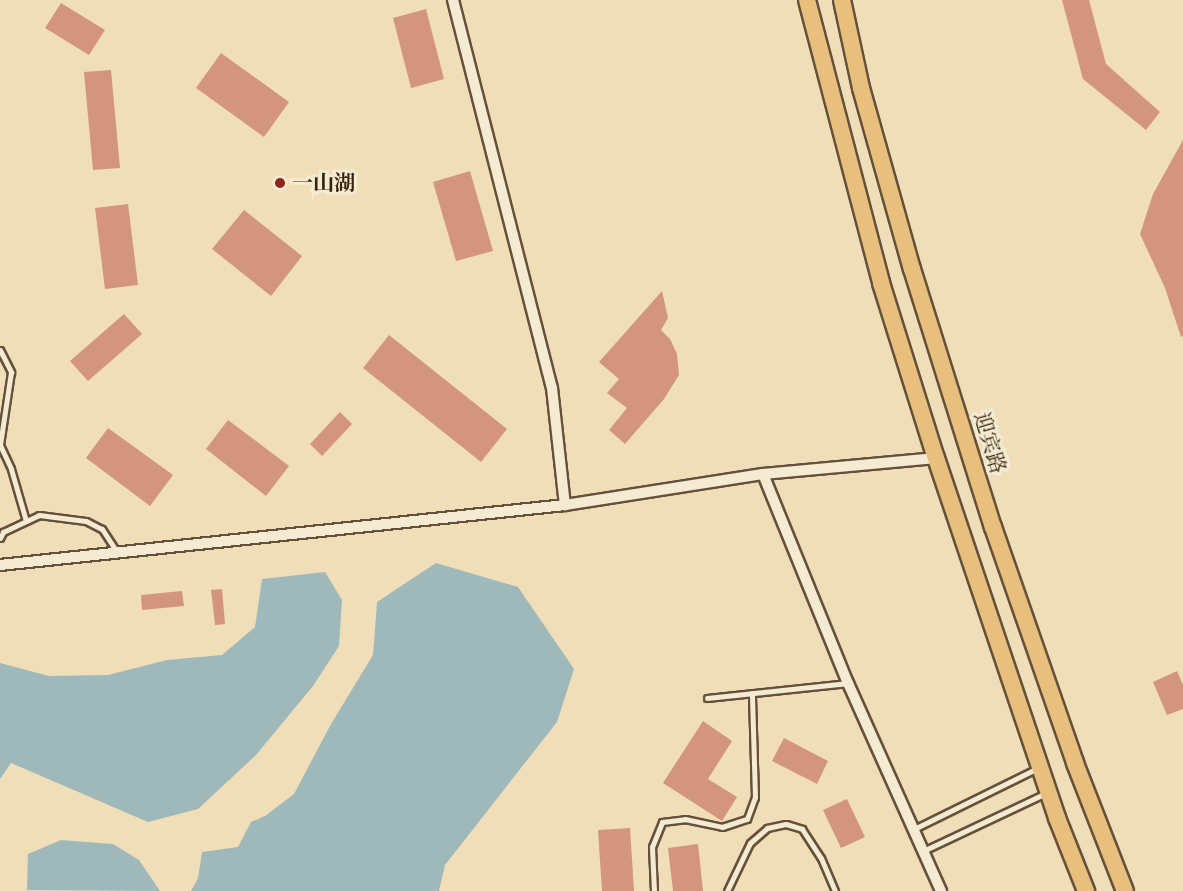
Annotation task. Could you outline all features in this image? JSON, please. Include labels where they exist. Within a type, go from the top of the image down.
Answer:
[{"type":"highway","points":[[807,0],[881,283],[936,458],[1039,768],[1086,891]]},
{"type":"highway","name":"迎宾路","points":[[842,0],[861,88],[912,269],[993,527],[1075,763],[1125,891]]},
{"type":"street","points":[[453,0],[552,388],[565,505]]},
{"type":"street","points":[[0,565],[565,505],[764,474],[936,458]]},
{"type":"street","points":[[764,474],[848,683],[941,891]]},
{"type":"lane","points":[[0,350],[11,372],[0,445],[11,469],[26,521]]},
{"type":"lane","points":[[0,538],[3,532],[39,515],[87,520],[102,530],[117,553]]},
{"type":"lane","points":[[706,698],[848,683]]},
{"type":"lane","points":[[654,891],[652,847],[662,822],[685,819],[722,827],[747,819],[755,797],[752,693]]},
{"type":"lane","points":[[913,829],[1039,768]]},
{"type":"lane","points":[[923,851],[1048,792]]},
{"type":"lane","points":[[727,891],[750,843],[768,828],[786,824],[802,829],[820,858],[835,891]]},
{"type":"water","points":[[436,563],[518,587],[574,669],[557,722],[445,865],[439,891],[191,891],[198,878],[202,852],[238,847],[251,822],[265,816],[294,794],[331,724],[373,655],[377,602]]},
{"type":"water","points":[[325,572],[342,600],[339,646],[313,686],[256,755],[198,809],[148,822],[11,763],[0,779],[0,663],[49,676],[108,675],[167,660],[222,655],[255,627],[262,579]]},
{"type":"water","points":[[61,840],[113,844],[139,860],[160,891],[27,890],[28,854]]},
{"type":"building","points":[[1062,0],[1089,0],[1106,64],[1160,112],[1146,130],[1083,79]]},
{"type":"building","points":[[61,3],[105,30],[89,55],[45,28]]},
{"type":"building","points":[[426,9],[444,79],[411,88],[393,18]]},
{"type":"building","points":[[221,53],[289,102],[264,137],[196,88]]},
{"type":"building","points":[[111,70],[120,168],[93,170],[84,72]]},
{"type":"building","points":[[1183,140],[1183,336],[1181,337],[1165,288],[1140,234],[1153,194]]},
{"type":"building","points":[[470,171],[493,251],[456,261],[433,182]]},
{"type":"building","points":[[128,204],[138,285],[105,289],[95,208]]},
{"type":"building","points":[[244,210],[302,256],[271,296],[212,249]]},
{"type":"building","points":[[662,291],[668,318],[661,330],[670,339],[677,354],[679,375],[664,399],[625,444],[609,430],[627,408],[607,393],[619,379],[599,362]]},
{"type":"building","points":[[124,314],[142,334],[88,381],[70,361]]},
{"type":"building","points":[[389,335],[507,429],[481,462],[363,368]]},
{"type":"building","points":[[340,412],[352,424],[322,456],[310,444]]},
{"type":"building","points":[[228,420],[289,466],[266,496],[206,449]]},
{"type":"building","points":[[108,428],[173,475],[150,506],[86,458]]},
{"type":"building","points":[[222,589],[225,624],[215,625],[211,590]]},
{"type":"building","points":[[182,591],[184,606],[142,610],[141,595]]},
{"type":"building","points":[[1177,671],[1183,685],[1183,709],[1167,715],[1153,682]]},
{"type":"building","points":[[703,721],[732,741],[708,779],[737,797],[722,821],[663,783]]},
{"type":"building","points":[[784,738],[828,761],[817,784],[772,761]]},
{"type":"building","points":[[847,799],[865,837],[841,848],[823,810]]},
{"type":"building","points":[[630,828],[634,891],[602,891],[598,830]]},
{"type":"building","points":[[698,844],[703,891],[673,891],[668,848]]},
{"type":"place","name":"一山湖","points":[[280,183]]}]
